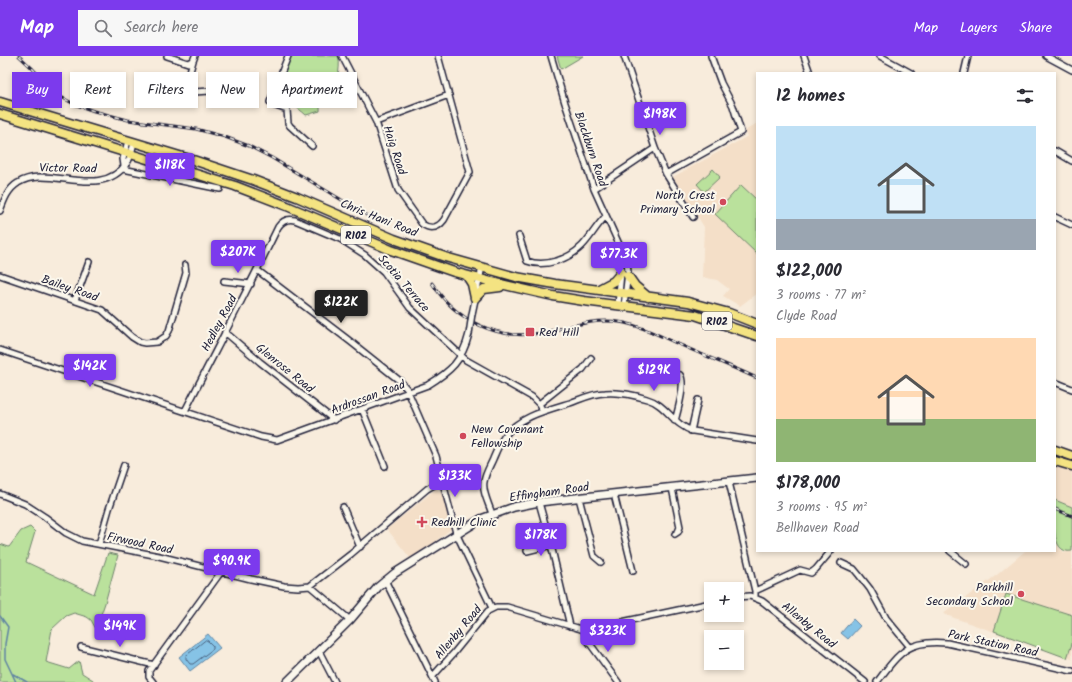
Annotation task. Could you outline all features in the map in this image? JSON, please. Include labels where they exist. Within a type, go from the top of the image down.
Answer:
[{"type":"main road","name":"Chris Hani Road","points":[[0,102],[253,180],[297,197],[394,239],[445,257],[547,283],[648,297],[676,299],[706,306],[756,324]]},
{"type":"main road","name":"Chris Hani Road","points":[[0,114],[182,169],[255,193],[391,250],[467,276],[560,297],[695,315],[756,336]]},
{"type":"main road","points":[[596,290],[610,285],[624,275],[648,297]]},
{"type":"main road","points":[[467,276],[473,288],[475,298]]},
{"type":"main road","points":[[475,298],[484,289],[507,286]]},
{"type":"main road","points":[[1056,450],[1072,456]]},
{"type":"main road","points":[[1056,461],[1072,466]]},
{"type":"street","points":[[167,56],[185,63],[188,63],[194,59]]},
{"type":"street","points":[[288,56],[270,99],[271,103],[287,110],[288,123],[290,126],[312,146]]},
{"type":"street","name":"Haig Road","points":[[342,56],[376,122],[399,194],[420,222],[430,228],[441,225],[470,172],[449,94]]},
{"type":"street","points":[[376,122],[449,94],[438,56]]},
{"type":"street","name":"Blackburn Road","points":[[551,56],[594,189],[618,245],[624,275],[621,306]]},
{"type":"street","points":[[624,56],[655,148],[666,174],[693,217]]},
{"type":"street","points":[[666,174],[741,132],[733,106],[721,83],[711,56]]},
{"type":"street","points":[[804,56],[810,72]]},
{"type":"street","points":[[880,56],[909,72]]},
{"type":"street","points":[[964,72],[968,56]]},
{"type":"street","points":[[1046,56],[1072,70]]},
{"type":"street","points":[[194,59],[189,74],[189,90],[193,92],[206,91]]},
{"type":"street","points":[[131,142],[128,153],[128,161],[123,168],[220,189]]},
{"type":"street","points":[[594,189],[655,148]]},
{"type":"street","points":[[1056,152],[1072,160]]},
{"type":"street","name":"Victor Road","points":[[1,207],[4,198],[10,189],[25,179],[43,177],[79,181],[95,180],[114,176],[123,168]]},
{"type":"street","points":[[519,236],[529,262],[548,264],[576,251],[606,216]]},
{"type":"street","points":[[1056,217],[1072,225]]},
{"type":"street","name":"Scotia Terrace","points":[[280,224],[287,219],[295,220],[340,239],[365,255],[384,272],[410,308],[462,356],[480,369],[532,398],[539,404]]},
{"type":"street","name":"Hedley Road","points":[[185,411],[251,284],[280,224]]},
{"type":"street","points":[[230,256],[261,262]]},
{"type":"street","points":[[75,300],[90,262]]},
{"type":"street","name":"Bailey Road","points":[[0,275],[75,300],[105,312],[136,341],[145,343],[156,342],[166,336],[172,324],[186,273],[184,265]]},
{"type":"street","name":"Ardrossan Road","points":[[0,350],[261,437],[272,440],[284,438],[423,388],[438,379],[462,356],[469,334],[482,267]]},
{"type":"street","points":[[257,270],[389,372],[410,392],[434,452],[456,533],[492,608]]},
{"type":"street","points":[[224,281],[251,284]]},
{"type":"street","name":"Glenrose Road","points":[[225,332],[260,362],[334,420]]},
{"type":"street","points":[[543,411],[539,404],[583,369],[591,358]]},
{"type":"street","points":[[675,421],[682,385],[682,378],[680,375]]},
{"type":"street","points":[[1056,382],[1072,389]]},
{"type":"street","points":[[492,514],[484,491],[484,482],[498,447],[507,433],[526,418],[597,394],[611,392],[653,401],[662,407],[675,421],[691,431],[756,441]]},
{"type":"street","points":[[691,431],[698,400]]},
{"type":"street","points":[[362,409],[385,466]]},
{"type":"street","points":[[99,544],[106,516],[124,465]]},
{"type":"street","name":"Effingham Road","points":[[287,682],[350,620],[385,580],[456,533],[492,514],[527,504],[756,478]]},
{"type":"street","points":[[350,620],[310,586],[360,547],[427,489],[442,480]]},
{"type":"street","points":[[728,482],[755,591],[755,597],[744,596]]},
{"type":"street","points":[[672,488],[680,527],[678,532],[675,534]]},
{"type":"street","name":"Firwood Road","points":[[0,494],[25,504],[70,536],[82,541],[159,556],[221,572],[288,586],[310,586]]},
{"type":"street","points":[[614,494],[633,571]]},
{"type":"street","points":[[579,498],[594,556],[601,562]]},
{"type":"street","points":[[540,506],[570,626]]},
{"type":"street","points":[[343,507],[360,547]]},
{"type":"street","points":[[527,551],[551,546]]},
{"type":"street","points":[[755,591],[800,570],[811,573],[830,552]]},
{"type":"street","points":[[951,552],[966,564]]},
{"type":"street","points":[[841,563],[854,569],[859,575],[870,590],[886,618],[910,647]]},
{"type":"street","points":[[153,682],[149,674],[154,665],[221,572]]},
{"type":"street","points":[[385,580],[435,682]]},
{"type":"street","name":"Allenby Road","points":[[755,597],[865,682]]},
{"type":"street","name":"Allenby Road","points":[[433,676],[453,654],[484,614],[492,608],[501,606],[507,607],[584,630],[704,604]]},
{"type":"street","points":[[584,630],[588,641],[618,682]]},
{"type":"street","name":"Park Station Road","points":[[877,682],[893,662],[910,647],[923,642],[947,643],[1072,671]]},
{"type":"street","points":[[82,647],[154,665]]},
{"type":"street","points":[[319,651],[335,682]]},
{"type":"shaded area","name":"North Crest Primary School","points":[[756,124],[756,294],[740,306],[723,296],[729,289],[717,280],[702,277],[704,227],[673,177],[748,136],[745,131]]},
{"type":"shaded area","points":[[1056,466],[1072,471],[1072,507],[1056,500]]},
{"type":"shaded area","name":"Redhill Clinic","points":[[436,489],[443,493],[451,529],[427,548],[410,558],[387,529]]},
{"type":"shaded area","name":"Parkhill Secondary School","points":[[1056,541],[1059,548],[1064,552],[1072,552],[1072,659],[943,614],[998,574],[1024,552],[1056,552]]},
{"type":"green space","points":[[291,56],[338,56],[339,59],[339,72],[285,72]]},
{"type":"green space","points":[[557,56],[583,56],[561,69]]},
{"type":"green space","points":[[298,108],[320,108],[320,111],[306,115]]},
{"type":"green space","points":[[713,169],[720,177],[704,192],[697,184]]},
{"type":"green space","points":[[741,185],[756,199],[756,253],[715,214]]},
{"type":"green space","points":[[1056,500],[1072,507],[1072,551],[1065,551],[1060,547],[1057,541]]},
{"type":"green space","points":[[30,527],[35,532],[26,562],[94,594],[108,553],[118,555],[105,603],[96,629],[91,620],[87,617],[74,613],[66,616],[52,629],[46,662],[69,669],[79,661],[82,673],[93,680],[93,682],[0,682],[0,544],[9,547],[21,531]]},
{"type":"green space","points":[[1006,594],[1072,615],[1072,644],[1067,658],[994,631]]},
{"type":"water","points":[[853,619],[860,626],[848,639],[841,633]]},
{"type":"water","points":[[208,634],[220,648],[190,671],[179,657]]},
{"type":"waterway","points":[[0,616],[8,627],[5,644],[5,659],[16,682]]},
{"type":"waterway","points":[[13,674],[27,682]]},
{"type":"railway","points":[[19,56],[50,88],[61,97],[74,104],[128,120],[196,129],[225,137],[249,146],[272,158],[370,217]]},
{"type":"railway","points":[[432,283],[441,296],[453,308],[479,325],[493,330],[509,334],[525,335],[541,333],[589,322],[619,322],[634,325],[756,378]]},
{"type":"railway","points":[[1056,509],[1072,516]]},
{"type":"place","name":"North Crest Primary School","points":[[723,202]]},
{"type":"place","name":"Red Hill","points":[[530,332]]},
{"type":"place","name":"New Covenant Fellowship","points":[[463,436]]},
{"type":"place","name":"Redhill Clinic","points":[[422,522]]},
{"type":"place","name":"Parkhill Secondary School","points":[[1021,594]]}]
